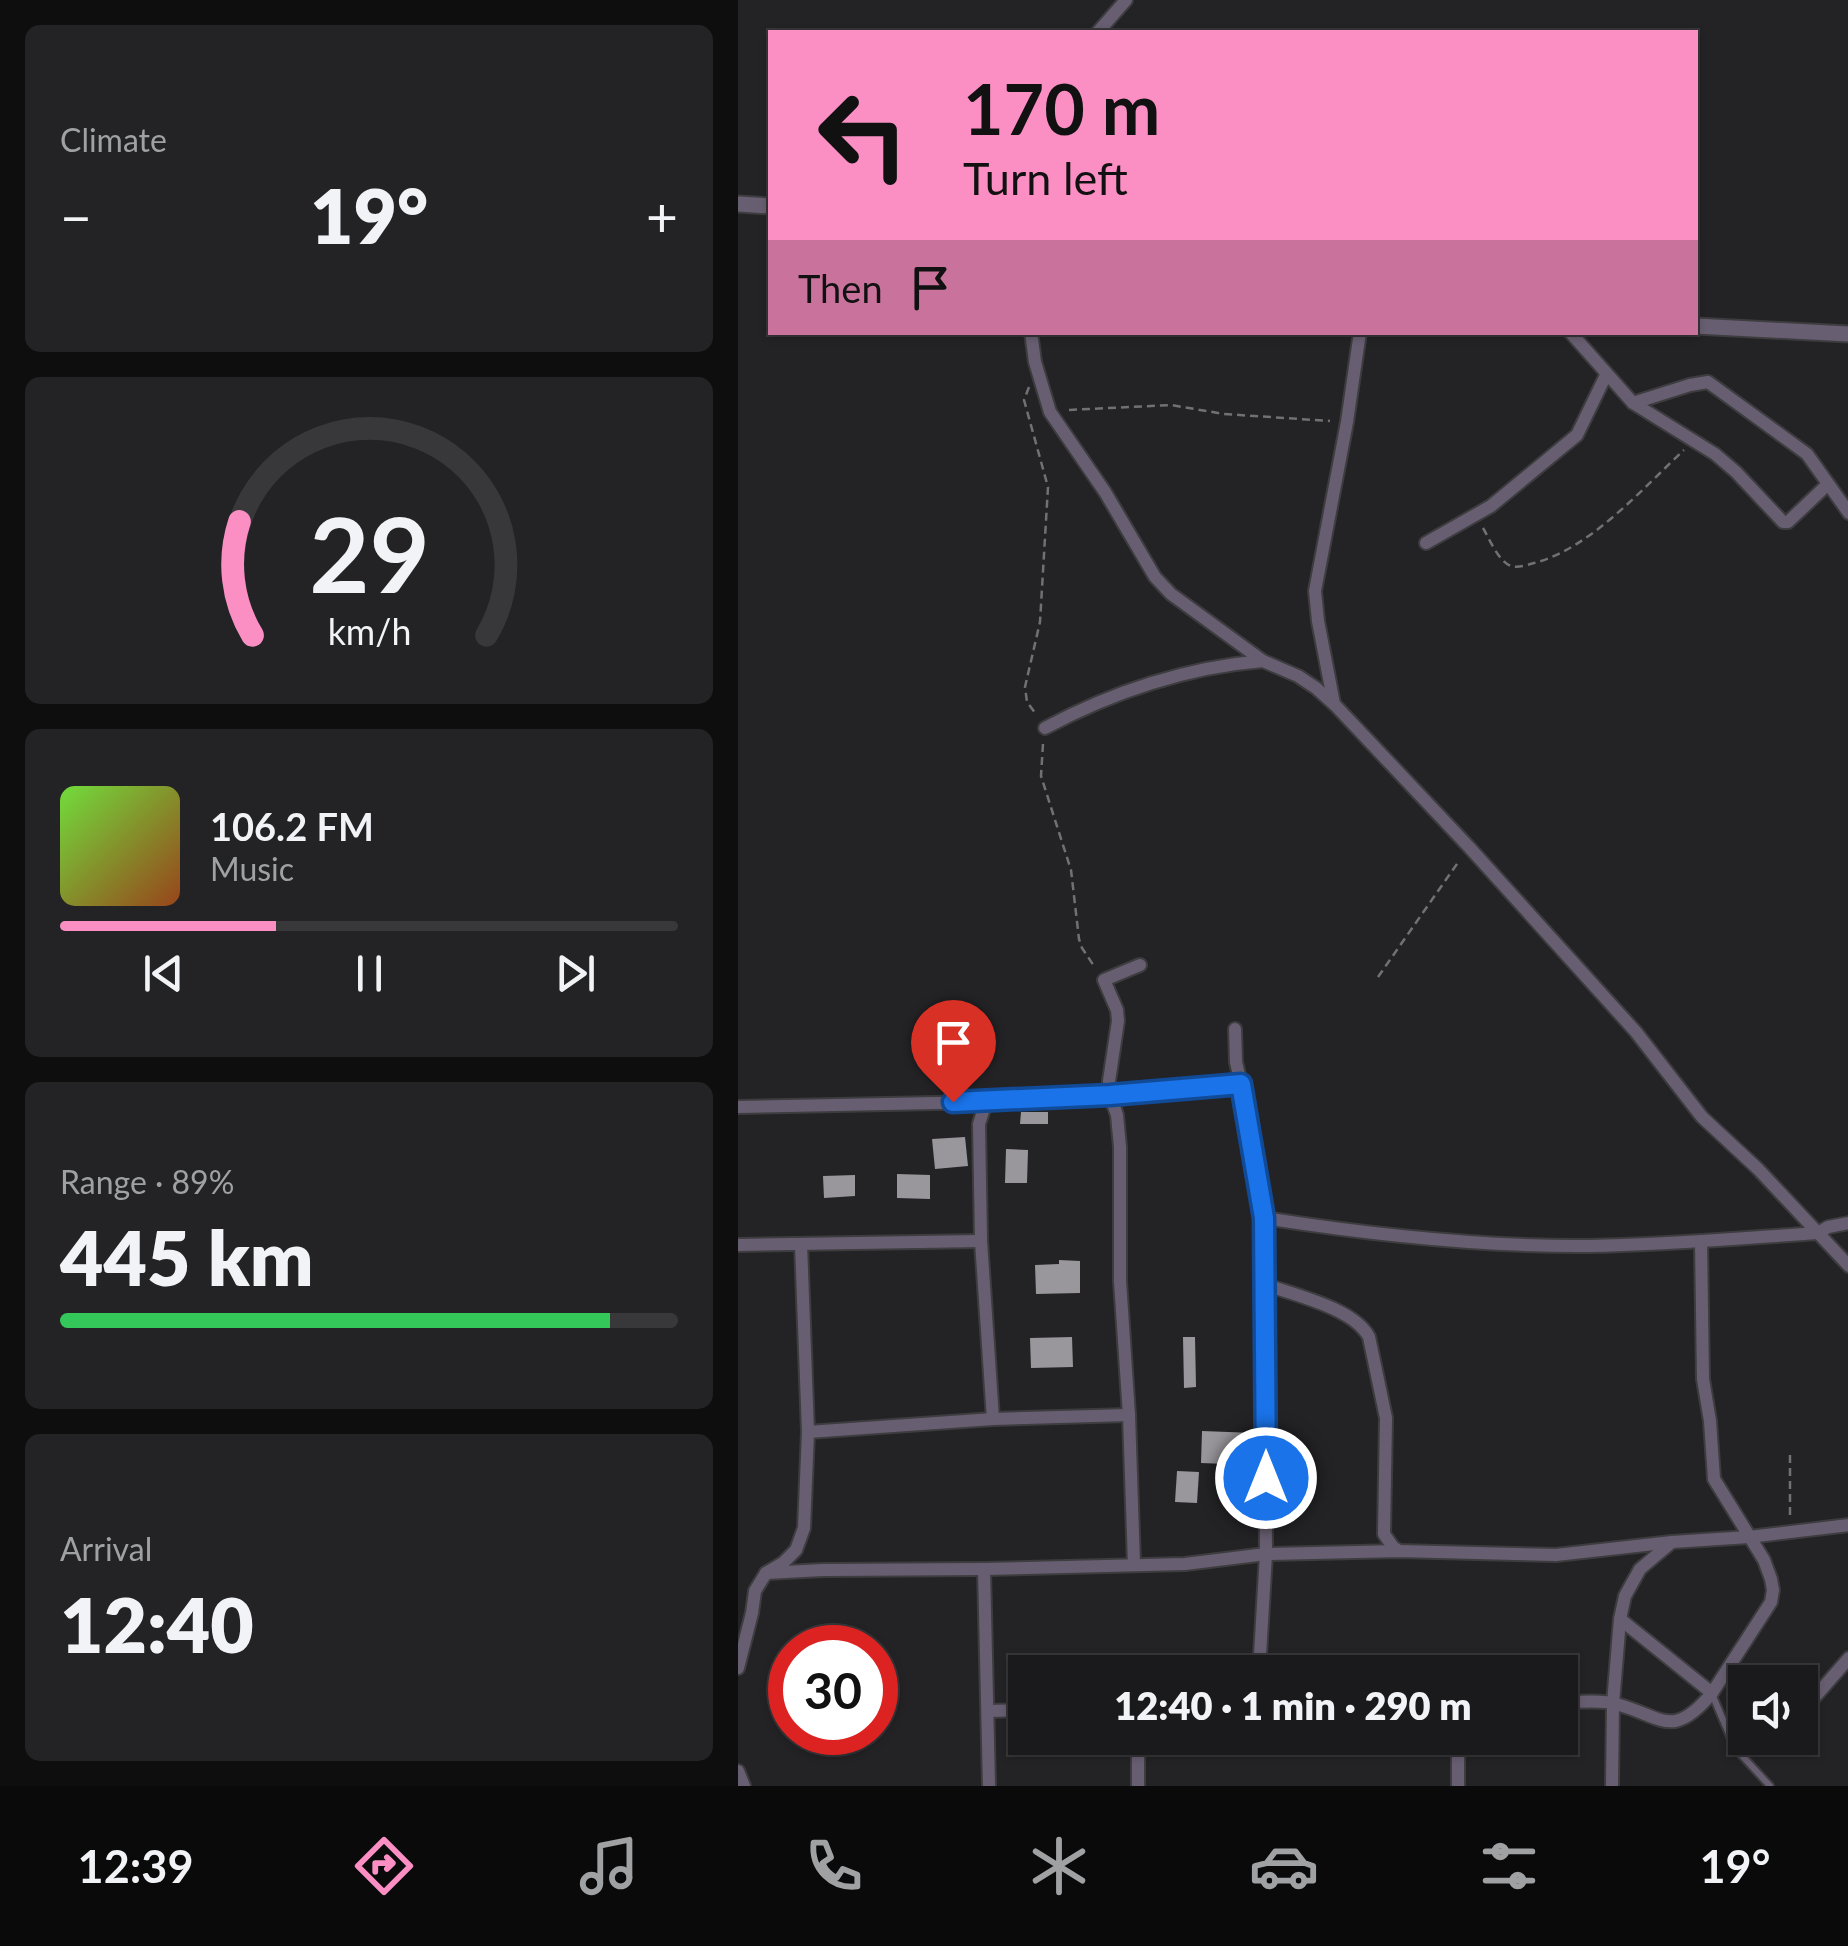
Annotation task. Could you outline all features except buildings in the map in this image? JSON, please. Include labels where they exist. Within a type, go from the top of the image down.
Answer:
[{"type":"street","points":[[1100,30],[1126,0]]},
{"type":"street","points":[[738,204],[768,206]]},
{"type":"street","points":[[1698,326],[1848,334]]},
{"type":"street","points":[[1032,335],[1050,412],[1106,492],[1154,577],[1171,594],[1264,660],[1298,676],[1334,704],[1636,1032],[1702,1116],[1758,1169],[1848,1266]]},
{"type":"street","points":[[1334,704],[1315,591],[1360,335]]},
{"type":"street","points":[[1573,335],[1633,403],[1714,454],[1785,522],[1828,484]]},
{"type":"street","points":[[1426,543],[1491,506],[1577,435],[1606,375]]},
{"type":"street","points":[[1633,403],[1708,382],[1807,454],[1848,513]]},
{"type":"street","points":[[1045,728],[1078,710],[1177,676],[1264,660]]},
{"type":"street","points":[[1134,1566],[1130,1415],[1120,1281],[1120,1147],[1110,1095],[1118,1020],[1104,980],[1140,964]]},
{"type":"street","points":[[1235,1029],[1236,1062],[1264,1218],[1266,1554],[1260,1655]]},
{"type":"street","points":[[738,1106],[986,1102],[1241,1084]]},
{"type":"street","points":[[986,1102],[979,1124],[981,1241],[993,1419]]},
{"type":"street","points":[[1264,1218],[1346,1231],[1590,1246],[1818,1233],[1848,1224]]},
{"type":"street","points":[[1578,1702],[1613,1703],[1654,1720],[1678,1721],[1700,1707],[1712,1693],[1771,1602],[1773,1590],[1764,1560],[1714,1479],[1704,1379],[1700,1240]]},
{"type":"street","points":[[738,1245],[981,1241]]},
{"type":"street","points":[[738,1668],[755,1591],[766,1573],[796,1550],[804,1528],[808,1432],[801,1244]]},
{"type":"street","points":[[1264,1284],[1347,1314],[1365,1329],[1386,1418],[1384,1534],[1399,1551]]},
{"type":"street","points":[[808,1432],[993,1419],[1130,1415]]},
{"type":"street","points":[[766,1573],[1134,1566],[1266,1554],[1399,1551],[1556,1555],[1844,1526],[1848,1513]]},
{"type":"street","points":[[1612,1786],[1613,1703],[1625,1596],[1640,1569],[1672,1542]]},
{"type":"street","points":[[984,1569],[990,1786]]},
{"type":"street","points":[[1620,1619],[1712,1693]]},
{"type":"street","points":[[1818,1693],[1848,1658]]},
{"type":"street","points":[[988,1711],[1008,1710]]},
{"type":"street","points":[[1138,1755],[1138,1786]]},
{"type":"street","points":[[1458,1755],[1458,1786]]},
{"type":"street","points":[[738,1771],[744,1786]]},
{"type":"lane","points":[[1712,1693],[1735,1748],[1770,1786]]},
{"type":"path","points":[[1036,362],[1024,400],[1048,488],[1048,518],[1039,634],[1024,694],[1045,728],[1041,776],[1071,870],[1079,939],[1104,980]]},
{"type":"path","points":[[1050,412],[1170,405],[1224,414],[1346,422]]},
{"type":"path","points":[[1475,515],[1510,566],[1556,557],[1596,530],[1693,442]]},
{"type":"path","points":[[1378,977],[1468,847]]},
{"type":"path","points":[[1790,1454],[1792,1532]]},
{"type":"route","points":[[953,1102],[1241,1084],[1264,1218],[1266,1478]]}]
